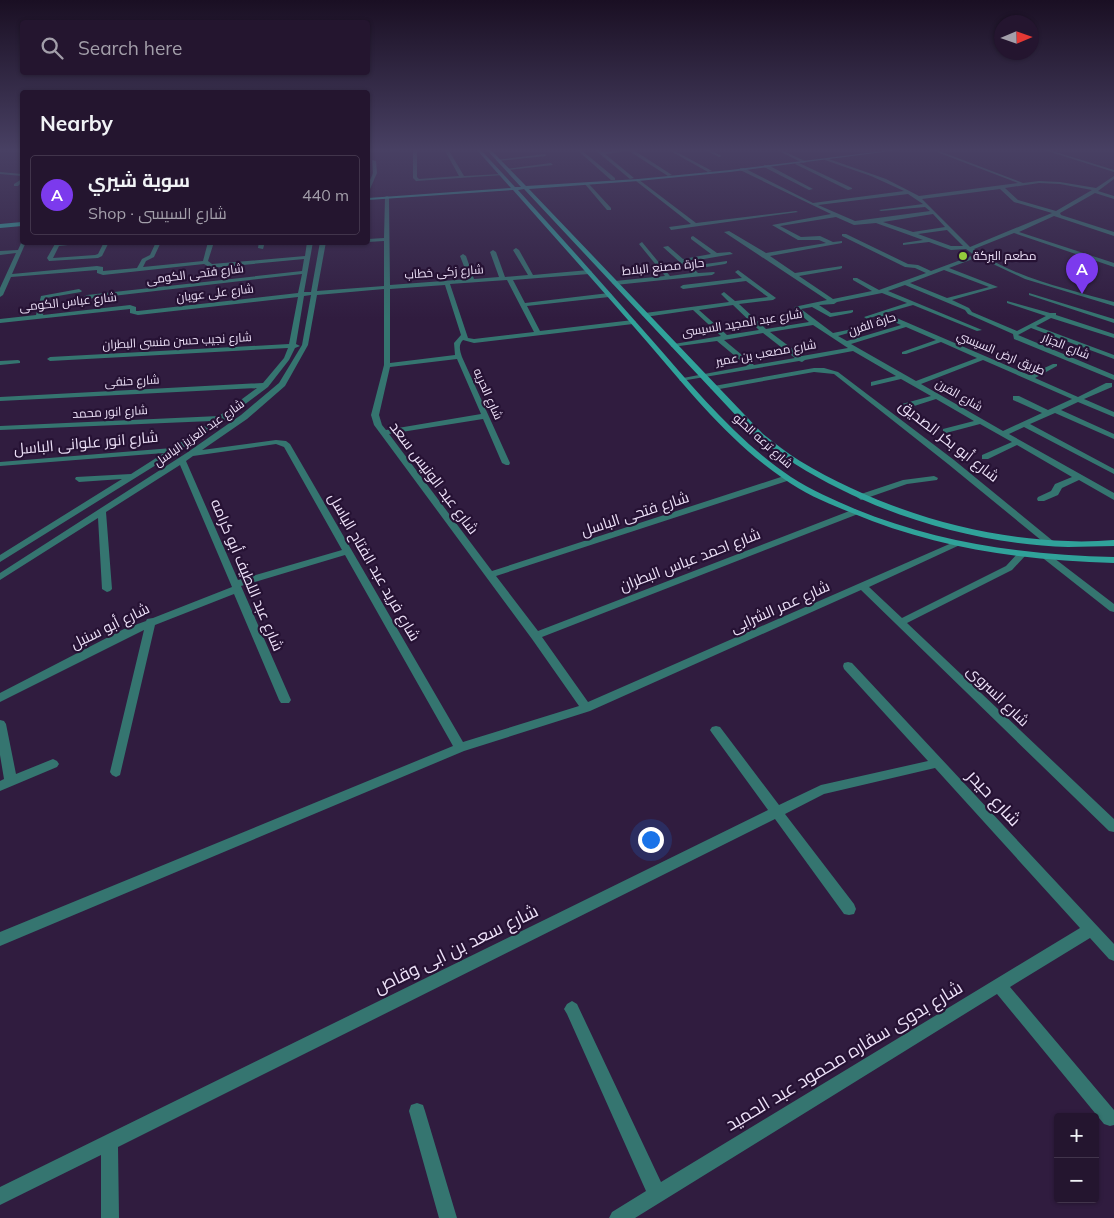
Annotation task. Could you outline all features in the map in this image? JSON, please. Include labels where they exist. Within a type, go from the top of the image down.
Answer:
[{"type":"street","name":"شارع عبد الونيس سعد","points":[[387,206],[387,365],[375,415],[378,425],[536,636],[586,708]]},
{"type":"street","name":"شارع ترعه الحلو","points":[[529,206],[683,380],[752,450],[787,478],[819,496],[855,512],[912,532],[957,544],[1021,555],[1114,560]]},
{"type":"street","name":"شارع ترعه الحلو","points":[[543,206],[760,436],[785,456],[817,476],[861,497],[946,525],[997,536],[1050,543],[1114,543]]},
{"type":"street","points":[[606,206],[609,209]]},
{"type":"street","points":[[670,206],[694,225]]},
{"type":"street","points":[[816,206],[857,223],[934,212]]},
{"type":"street","points":[[881,210],[918,206]]},
{"type":"street","points":[[927,206],[968,248],[978,255],[1014,273],[1114,304]]},
{"type":"street","points":[[1032,206],[1114,234]]},
{"type":"street","points":[[872,215],[879,221],[951,248],[968,248],[1014,232],[1058,214],[1072,206]]},
{"type":"street","points":[[671,228],[796,212]]},
{"type":"street","points":[[831,243],[817,238],[800,239],[775,225],[837,215]]},
{"type":"street","points":[[0,226],[20,224]]},
{"type":"street","points":[[913,234],[949,228]]},
{"type":"street","points":[[727,232],[765,255],[834,302]]},
{"type":"street","points":[[1014,232],[1114,264]]},
{"type":"street","points":[[844,235],[907,266],[916,266],[932,273]]},
{"type":"street","points":[[693,238],[716,255]]},
{"type":"street","points":[[370,240],[387,239]]},
{"type":"street","points":[[905,244],[931,240]]},
{"type":"street","points":[[765,255],[840,242]]},
{"type":"street","points":[[642,244],[671,278],[693,295]]},
{"type":"street","points":[[1,292],[23,245]]},
{"type":"street","points":[[57,245],[50,258],[51,260],[90,258],[101,253],[105,245]]},
{"type":"street","points":[[139,269],[144,260],[152,256],[158,245]]},
{"type":"street","points":[[205,262],[210,245]]},
{"type":"street","name":"شارع عبد العزيز الباسل","points":[[0,559],[174,450],[265,385],[282,365],[292,346],[309,245]]},
{"type":"street","name":"شارع عبد العزيز الباسل","points":[[0,577],[182,461],[244,417],[282,384],[305,346],[323,245]]},
{"type":"street","points":[[666,247],[697,275]]},
{"type":"street","points":[[516,250],[532,277]]},
{"type":"street","points":[[0,253],[20,252]]},
{"type":"street","points":[[493,252],[506,279],[523,305],[538,334]]},
{"type":"street","points":[[682,261],[730,254]]},
{"type":"street","points":[[814,305],[881,291],[978,255]]},
{"type":"street","points":[[463,256],[472,281]]},
{"type":"street","points":[[0,278],[48,271],[101,268],[99,272],[103,273],[205,262],[211,266],[307,257]]},
{"type":"street","points":[[690,268],[726,262]]},
{"type":"street","points":[[794,275],[840,267]]},
{"type":"street","points":[[945,268],[995,286],[947,300]]},
{"type":"street","points":[[56,281],[60,271]]},
{"type":"street","name":"شارع فتحى الكومى","points":[[87,297],[305,272]]},
{"type":"street","name":"شارع زكى خطاب","points":[[301,294],[589,272]]},
{"type":"street","points":[[645,315],[772,298],[738,272]]},
{"type":"street","name":"حارة مصنع البلاط","points":[[615,283],[712,273]]},
{"type":"street","points":[[683,287],[747,279]]},
{"type":"street","points":[[855,279],[979,330]]},
{"type":"street","points":[[447,283],[466,339],[482,341],[633,322]]},
{"type":"street","points":[[906,283],[968,309],[970,314],[1017,334],[1088,297]]},
{"type":"street","points":[[39,317],[43,297],[79,291]]},
{"type":"street","name":"شارع على عويان","points":[[132,312],[138,313],[301,294]]},
{"type":"street","points":[[724,294],[764,331],[814,370]]},
{"type":"street","points":[[1032,294],[1114,323]]},
{"type":"street","points":[[523,305],[609,295]]},
{"type":"street","points":[[1009,302],[1114,336]]},
{"type":"street","points":[[867,317],[914,303]]},
{"type":"street","points":[[814,305],[830,315],[851,311]]},
{"type":"street","name":"شارع الفرن","points":[[814,305],[796,308],[845,344],[1114,497]]},
{"type":"street","name":"شارع عباس الكومى","points":[[0,321],[128,307],[134,308],[132,312]]},
{"type":"street","points":[[694,309],[752,367]]},
{"type":"street","name":"طريق ارض السيسي","points":[[879,313],[1114,415]]},
{"type":"street","name":"شارع عبد المجيد السيسى","points":[[674,346],[814,323]]},
{"type":"street","points":[[1102,332],[1114,323]]},
{"type":"street","name":"حارة الفرن","points":[[845,344],[906,325]]},
{"type":"street","points":[[1030,326],[1114,357]]},
{"type":"street","points":[[832,335],[860,328]]},
{"type":"street","name":"شارع الجزار","points":[[1017,334],[1014,334],[1016,338],[1114,378]]},
{"type":"street","name":"شارع الحريه","points":[[464,336],[456,342],[459,357],[506,462]]},
{"type":"street","points":[[904,353],[942,340]]},
{"type":"street","name":"شارع نجيب حسن منسى البطران","points":[[50,359],[305,346]]},
{"type":"street","name":"شارع مصعب بن عمير","points":[[683,380],[854,349]]},
{"type":"street","points":[[387,365],[459,357]]},
{"type":"street","points":[[915,384],[982,358]]},
{"type":"street","points":[[0,363],[18,362]]},
{"type":"street","points":[[1030,378],[1056,365]]},
{"type":"street","points":[[714,388],[814,370]]},
{"type":"street","name":"شارع أبو بكر الصديق","points":[[814,370],[824,370],[836,374],[951,462],[1050,543]]},
{"type":"street","points":[[874,384],[902,376]]},
{"type":"street","name":"شارع حنفى","points":[[0,399],[265,385]]},
{"type":"street","points":[[1003,434],[1109,385]]},
{"type":"street","points":[[905,406],[938,396]]},
{"type":"street","points":[[1016,398],[1114,437]]},
{"type":"street","points":[[383,433],[485,416]]},
{"type":"street","name":"شارع انور محمد","points":[[0,428],[221,418]]},
{"type":"street","points":[[946,431],[981,421]]},
{"type":"street","points":[[1024,424],[1114,472]]},
{"type":"street","name":"شارع فريد عبد الفتاح الباسل","points":[[192,454],[267,442],[283,443],[460,748]]},
{"type":"street","points":[[985,457],[1018,442]]},
{"type":"street","name":"شارع انور علوانى الباسل","points":[[0,464],[174,450]]},
{"type":"street","name":"شارع عبد اللطيف أبو كرامه","points":[[182,461],[285,700]]},
{"type":"street","points":[[79,479],[132,476]]},
{"type":"street","points":[[1041,499],[1055,493],[1058,486],[1079,477]]},
{"type":"street","name":"شارع فتحى الباسل","points":[[490,576],[787,478]]},
{"type":"street","points":[[861,497],[906,482],[934,478]]},
{"type":"street","points":[[102,512],[108,589]]},
{"type":"street","name":"شارع احمد عباس البطران","points":[[536,636],[855,512]]},
{"type":"street","name":"شارع عمر الشرابى","points":[[586,708],[615,697],[957,544]]},
{"type":"street","name":"شارع أبو سنبل","points":[[0,698],[151,621],[236,587],[347,552]]},
{"type":"street","points":[[900,623],[1009,568],[1021,555]]},
{"type":"street","points":[[1047,557],[1114,609]]},
{"type":"street","name":"شارع السروى","points":[[862,586],[1114,827]]},
{"type":"street","points":[[116,772],[151,621]]},
{"type":"street","name":"شارع حيدر","points":[[848,666],[1114,954]]},
{"type":"street","points":[[0,939],[460,748],[586,708]]},
{"type":"street","points":[[0,724],[6,783],[53,764]]},
{"type":"street","points":[[716,730],[849,909]]},
{"type":"street","name":"شارع سعد بن ابى وقاص","points":[[0,1196],[821,790],[938,763]]},
{"type":"street","name":"شارع بدوى سقاره محمود عبد الحميد","points":[[618,1218],[1091,929]]},
{"type":"street","points":[[999,985],[1110,1118]]},
{"type":"street","points":[[572,1009],[658,1194]]},
{"type":"street","points":[[418,1111],[448,1218]]},
{"type":"street","points":[[109,1141],[110,1218]]},
{"type":"place","name":"مطعم البركة","points":[[963,256]]},
{"type":"place","name":"سوية شيري","points":[[1082,294]]}]
